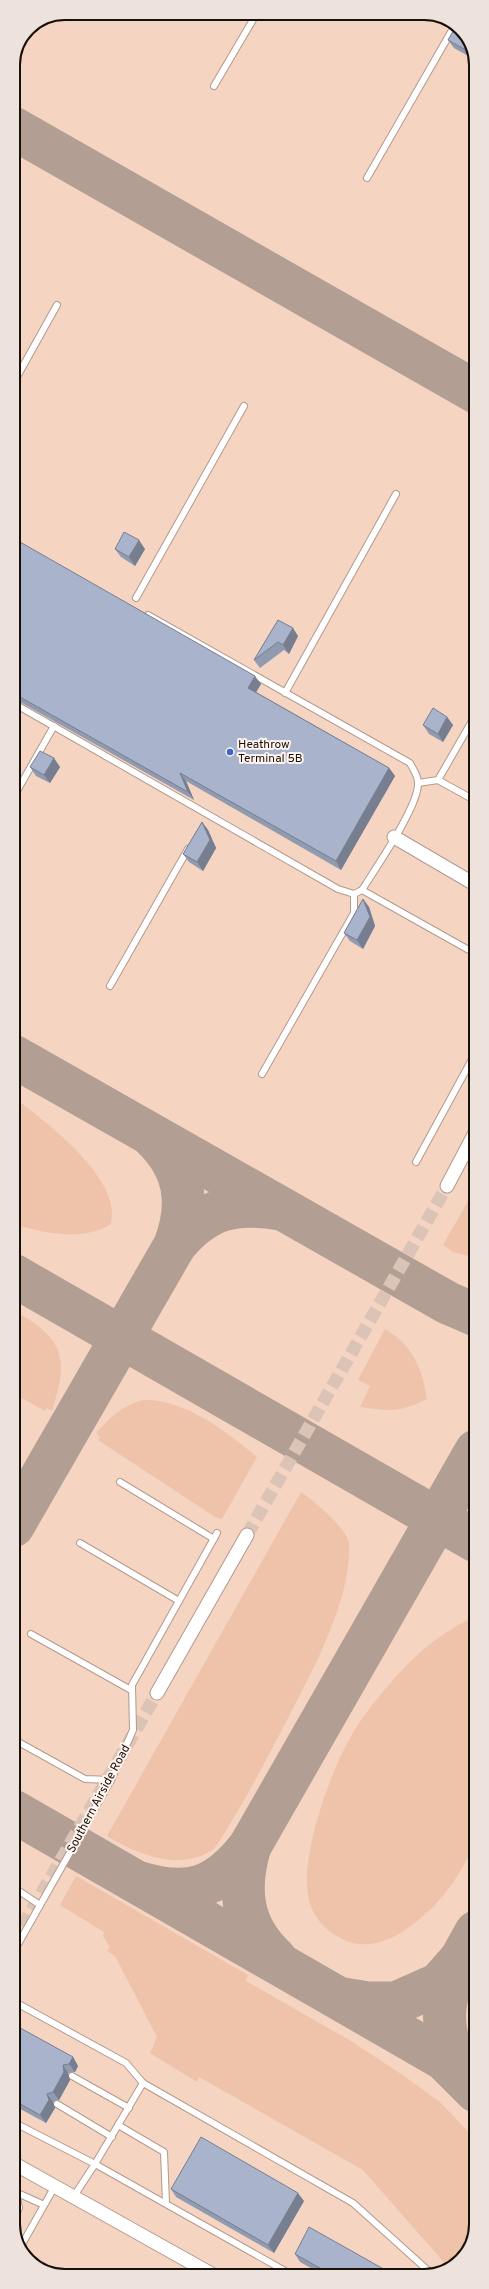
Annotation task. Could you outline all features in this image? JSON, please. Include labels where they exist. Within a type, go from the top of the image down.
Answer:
[{"type":"street","points":[[394,837],[469,880]]},
{"type":"street","points":[[447,1186],[469,1144]]},
{"type":"street","points":[[157,1693],[247,1535]]},
{"type":"street","points":[[20,2166],[203,2269]]},
{"type":"lane","points":[[214,86],[253,20]]},
{"type":"lane","points":[[367,178],[452,30]]},
{"type":"lane","points":[[20,372],[57,306]]},
{"type":"lane","points":[[136,598],[244,406]]},
{"type":"lane","points":[[285,692],[396,494]]},
{"type":"lane","points":[[20,707],[338,889],[354,894],[362,890],[415,800],[418,783],[416,773],[410,763],[142,612]]},
{"type":"lane","points":[[20,786],[54,726]]},
{"type":"lane","points":[[438,780],[469,726]]},
{"type":"lane","points":[[418,783],[438,780],[469,797]]},
{"type":"lane","points":[[204,821],[207,814]]},
{"type":"lane","points":[[110,986],[192,842]]},
{"type":"lane","points":[[362,890],[469,950]]},
{"type":"lane","points":[[262,1074],[354,913],[354,894]]},
{"type":"lane","points":[[416,1162],[469,1065]]},
{"type":"lane","points":[[120,1482],[214,1539]]},
{"type":"lane","name":"Southern Airside Road","points":[[20,1941],[111,1780],[133,1730],[132,1690],[136,1677],[217,1533]]},
{"type":"lane","points":[[80,1543],[179,1601]]},
{"type":"lane","points":[[31,1634],[132,1690]]},
{"type":"lane","points":[[20,1742],[85,1780],[111,1780]]},
{"type":"lane","points":[[20,1892],[40,1905]]},
{"type":"lane","points":[[20,2005],[126,2063],[144,2083],[353,2203],[425,2269]]},
{"type":"lane","points":[[72,2076],[128,2108]]},
{"type":"lane","points":[[74,2196],[96,2164],[144,2083]]},
{"type":"lane","points":[[57,2104],[112,2137]]},
{"type":"lane","points":[[20,2125],[96,2164],[282,2269]]},
{"type":"lane","points":[[118,2125],[164,2152],[166,2203]]},
{"type":"lane","points":[[24,2242],[55,2186]]},
{"type":"lane","points":[[20,2194],[44,2205]]},
{"type":"shaded area","points":[[427,20],[441,23],[454,31],[467,50],[469,59],[469,2224],[466,2241],[458,2254],[444,2264],[430,2269],[62,2269],[48,2266],[35,2258],[22,2239],[20,2230],[20,65],[23,48],[33,33],[48,23],[56,21]]},
{"type":"shaded area","points":[[20,1102],[61,1136],[94,1170],[105,1189],[112,1207],[111,1224],[100,1230],[88,1233],[63,1234],[20,1226]]},
{"type":"shaded area","points":[[469,1199],[469,1256],[453,1252],[443,1245]]},
{"type":"shaded area","points":[[20,1314],[43,1330],[58,1350],[61,1362],[61,1376],[58,1392],[52,1411],[47,1408],[45,1411],[20,1397]]},
{"type":"shaded area","points":[[385,1329],[402,1342],[415,1359],[423,1378],[427,1399],[409,1407],[394,1410],[360,1407],[370,1386],[358,1380]]},
{"type":"shaded area","points":[[143,1400],[159,1401],[174,1405],[204,1418],[232,1437],[257,1457],[222,1519],[215,1517],[98,1440],[100,1437],[96,1433],[112,1417],[122,1409]]},
{"type":"shaded area","points":[[301,1492],[321,1508],[336,1523],[347,1538],[349,1544],[348,1566],[344,1589],[337,1612],[318,1659],[261,1770],[215,1847],[199,1856],[186,1860],[158,1858],[131,1849],[107,1836]]},
{"type":"shaded area","points":[[469,1620],[469,1857],[443,1896],[429,1911],[404,1931],[387,1940],[370,1944],[361,1944],[342,1939],[327,1929],[318,1920],[310,1904],[307,1887],[311,1843],[317,1820],[333,1774],[350,1738],[372,1705],[416,1656],[448,1631]]},
{"type":"shaded area","points":[[76,1876],[248,1975],[246,1981],[351,2041],[440,2102],[469,2133],[469,2224],[466,2241],[458,2254],[445,2263],[363,2170],[199,2077],[197,2082],[150,2053],[157,2037],[115,1956],[107,1951],[110,1947],[103,1936],[104,1932],[60,1905]]},
{"type":"building","points":[[453,31],[465,47],[464,49],[448,40]]},
{"type":"building","points":[[124,532],[139,540],[129,557],[115,549]]},
{"type":"building","name":"Heathrow Terminal 5B","points":[[20,542],[255,676],[248,688],[389,768],[336,861],[180,773],[188,792],[20,697]]},
{"type":"building","points":[[278,620],[293,628],[283,645],[278,642],[254,660]]},
{"type":"building","points":[[433,708],[447,717],[438,734],[423,725]]},
{"type":"building","points":[[40,751],[54,758],[44,775],[30,767]]},
{"type":"building","points":[[202,822],[210,840],[197,862],[183,854]]},
{"type":"building","points":[[363,899],[370,917],[357,940],[344,933]]},
{"type":"building","points":[[20,2028],[73,2057],[69,2064],[63,2065],[64,2072],[53,2092],[47,2094],[49,2100],[40,2115],[20,2104]]},
{"type":"building","points":[[201,2137],[298,2193],[268,2245],[171,2189]]},
{"type":"building","points":[[309,2227],[384,2269],[322,2269],[295,2254]]},
{"type":"taxiway","points":[[20,132],[469,388]]},
{"type":"taxiway","points":[[20,1060],[448,1303],[469,1312]]},
{"type":"taxiway","points":[[20,1514],[175,1245],[183,1215],[182,1188],[178,1174],[172,1162],[164,1149],[153,1137]]},
{"type":"taxiway","points":[[175,1245],[198,1223],[210,1215],[222,1210],[249,1206],[281,1209]]},
{"type":"taxiway","points":[[20,1279],[469,1537]]},
{"type":"taxiway","points":[[137,1882],[155,1887],[172,1889],[186,1889],[200,1886],[213,1881],[226,1872],[238,1861],[250,1846],[469,1463]]},
{"type":"taxiway","points":[[20,1815],[444,2059],[469,2084]]},
{"type":"taxiway","points":[[250,1846],[244,1878],[243,1893],[245,1907],[255,1934],[264,1947],[276,1959]]},
{"type":"taxiway","points":[[464,2077],[453,2057],[447,2038],[445,2020],[446,2003],[450,1986],[469,1944]]},
{"type":"taxiway","points":[[343,1999],[368,2003],[396,2003],[439,1984],[461,1959]]},
{"type":"tunnel","points":[[247,1535],[447,1186]]},
{"type":"tunnel","points":[[20,1931],[157,1693]]},
{"type":"place","name":"Heathrow Terminal 5B","points":[[230,752]]}]
